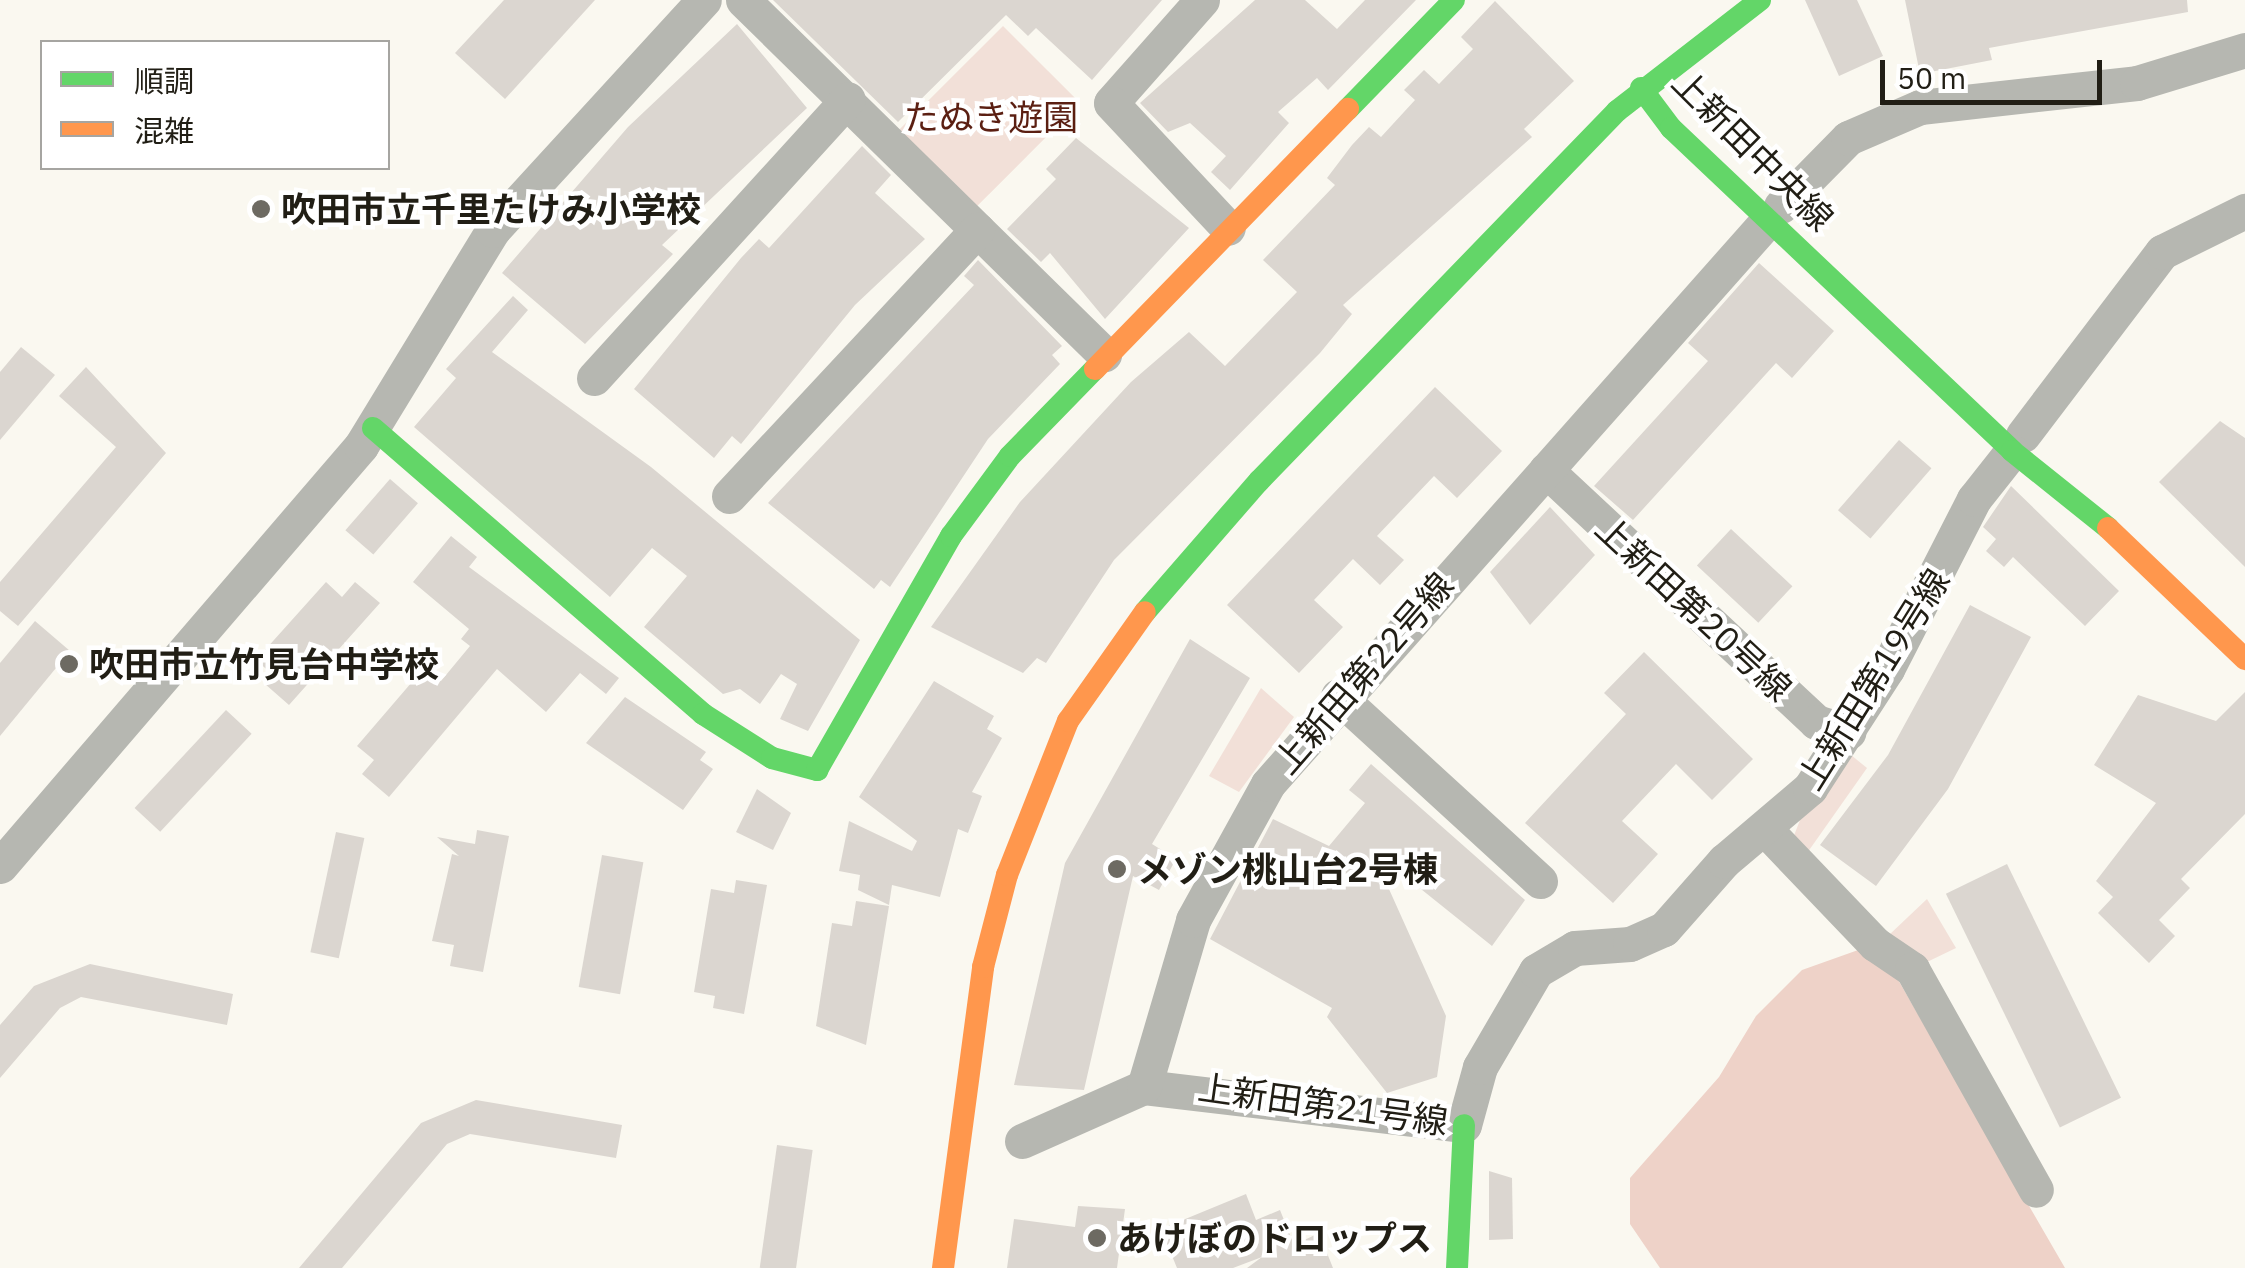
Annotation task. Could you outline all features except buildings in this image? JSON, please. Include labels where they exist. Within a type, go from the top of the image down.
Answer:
[{"type":"street","points":[[0,866],[373,428],[493,230],[704,0]]},
{"type":"street","points":[[743,0],[1104,354]]},
{"type":"street","points":[[1202,0],[1111,104],[1228,228]]},
{"type":"street","points":[[373,428],[703,714],[810,772],[834,751],[970,510],[1104,354],[1454,0]]},
{"type":"street","points":[[943,1268],[984,967],[1007,875],[1068,721],[1172,575],[1642,88],[1760,0]]},
{"type":"street","name":"上新田第22号線","points":[[1144,1086],[1212,874],[1338,696],[1775,212],[1848,138],[1920,107],[2136,83],[2245,50]]},
{"type":"street","name":"上新田中央線","points":[[1642,88],[2017,443],[2083,492],[2084,505],[2245,659]]},
{"type":"street","points":[[594,378],[848,100]]},
{"type":"street","name":"上新田第19号線","points":[[1528,981],[1560,953],[1609,946],[1664,929],[1810,788],[1848,732],[1974,499],[2162,252],[2245,212]]},
{"type":"street","points":[[729,496],[977,230]]},
{"type":"street","name":"上新田第20号線","points":[[1546,470],[1816,722],[1848,732]]},
{"type":"street","points":[[1338,696],[1540,881]]},
{"type":"street","points":[[1765,829],[1847,917],[1912,969],[2036,1190]]},
{"type":"street","name":"上新田第21号線","points":[[1144,1086],[1464,1125],[1480,1066],[1528,981]]},
{"type":"street","points":[[1022,1140],[1144,1086]]},
{"type":"street","points":[[1457,1268],[1464,1125]]},
{"type":"green space","name":"たぬき遊園","points":[[1003,26],[1080,103],[975,208],[898,131]]},
{"type":"green space","points":[[1261,688],[1294,717],[1239,792],[1209,776]]},
{"type":"green space","points":[[1851,755],[1867,768],[1805,856],[1793,838],[1802,815]]},
{"type":"green space","points":[[1927,899],[1956,948],[1927,962],[1889,935]]},
{"type":"shaded area","points":[[1861,949],[1897,978],[2065,1268],[1660,1268],[1630,1224],[1630,1178],[1719,1077],[1756,1016],[1802,970]]},
{"type":"traffic: fast","points":[[1348,109],[1454,0]]},
{"type":"traffic: fast","points":[[1145,612],[1259,481],[1617,111],[1760,0]]},
{"type":"traffic: fast","points":[[1641,88],[1671,128],[2012,451],[2108,528]]},
{"type":"traffic: fast","points":[[373,428],[703,714],[772,758],[817,770],[951,536],[1010,456],[1095,369]]},
{"type":"traffic: fast","points":[[1457,1268],[1464,1125]]},
{"type":"traffic: slow","points":[[1095,369],[1348,109]]},
{"type":"traffic: slow","points":[[2108,528],[2245,659]]},
{"type":"traffic: slow","points":[[943,1268],[983,967],[1007,875],[1068,721],[1145,612]]},
{"type":"place","name":"吹田市立千里たけみ小学校","points":[[261,209]]},
{"type":"place","name":"吹田市立竹見台中学校","points":[[69,664]]},
{"type":"place","name":"メゾン桃山台2号棟","points":[[1117,869]]},
{"type":"place","name":"あけぼのドロップス","points":[[1097,1238]]}]
